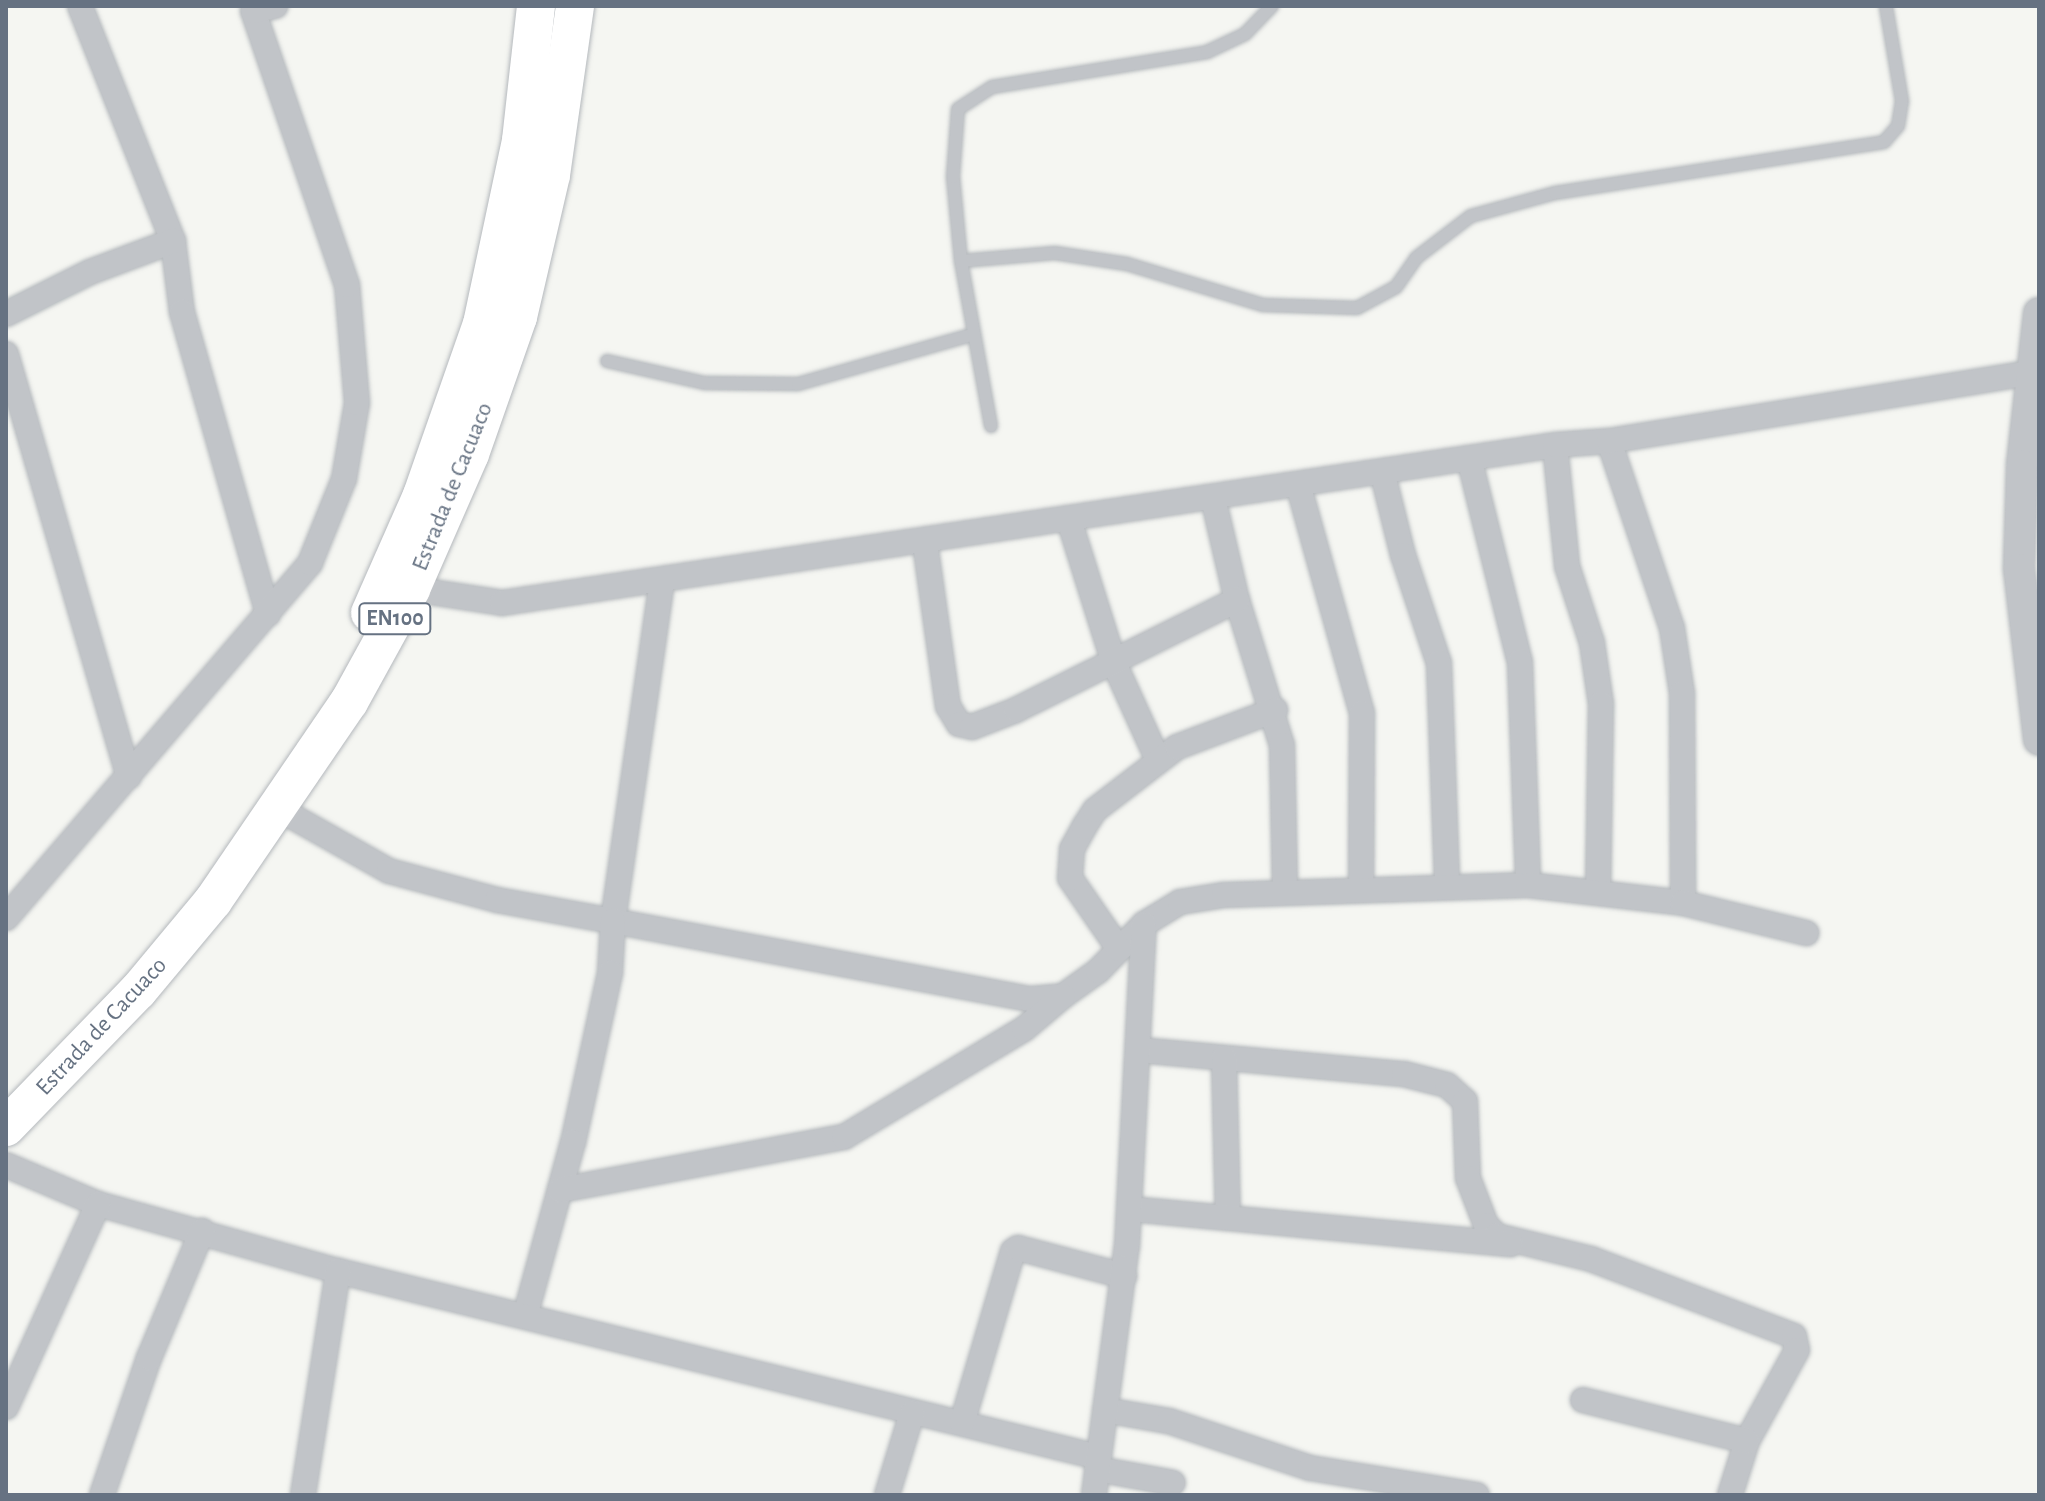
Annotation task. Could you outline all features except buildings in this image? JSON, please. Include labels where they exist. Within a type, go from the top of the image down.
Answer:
[{"type":"main road","name":"Estrada de Cacuaco","points":[[6,1099],[119,982],[241,831],[294,752],[378,595],[422,495],[482,324],[521,140],[536,6]]},
{"type":"main road","name":"Estrada de Cacuaco","points":[[6,1127],[138,991],[279,809],[349,702],[411,589],[470,454],[518,317],[551,175],[575,6]]},
{"type":"street","points":[[80,6],[173,241],[182,312],[268,614]]},
{"type":"street","points":[[6,918],[310,563],[344,479],[357,403],[347,285],[260,8]]},
{"type":"street","points":[[6,314],[90,272],[173,241]]},
{"type":"street","points":[[2039,313],[2020,503],[2031,604],[2039,740]]},
{"type":"street","points":[[6,354],[129,776]]},
{"type":"street","points":[[411,589],[502,603],[925,543],[1555,445],[1609,441],[2031,373]]},
{"type":"street","points":[[1609,441],[1672,628],[1682,693],[1683,903]]},
{"type":"street","points":[[1555,445],[1567,566],[1592,643],[1601,704],[1598,891]]},
{"type":"street","points":[[1469,458],[1520,662],[1528,885]]},
{"type":"street","points":[[1382,471],[1403,555],[1439,663],[1447,885]]},
{"type":"street","points":[[1298,484],[1362,713],[1361,889]]},
{"type":"street","points":[[1213,498],[1237,600],[1275,710],[1285,772],[1285,892]]},
{"type":"street","points":[[2020,503],[2033,534],[2039,535]]},
{"type":"street","points":[[1069,520],[1114,663],[1158,760]]},
{"type":"street","points":[[925,543],[948,706],[959,724],[972,727],[1016,710],[1237,600]]},
{"type":"street","points":[[525,1316],[560,1190],[610,973],[613,921],[662,581]]},
{"type":"street","points":[[1119,949],[1070,878],[1068,867],[1072,849],[1095,810],[1158,760],[1218,727],[1275,710]]},
{"type":"street","points":[[279,809],[389,871],[497,900],[1031,999],[1063,996]]},
{"type":"street","points":[[560,1190],[844,1137],[1024,1029],[1144,924],[1180,902],[1285,892],[1528,885],[1683,903],[1806,933]]},
{"type":"street","points":[[1094,1495],[1124,1276],[1130,1209],[1144,924]]},
{"type":"street","points":[[1139,1050],[1404,1074],[1447,1085],[1465,1101],[1468,1178],[1486,1225],[1512,1244]]},
{"type":"street","points":[[1224,1058],[1228,1218]]},
{"type":"street","points":[[6,1165],[98,1204],[338,1271],[962,1423],[1173,1483]]},
{"type":"street","points":[[6,1407],[98,1204]]},
{"type":"street","points":[[1130,1209],[1512,1244],[1591,1259],[1794,1336],[1797,1350],[1747,1441],[1730,1495]]},
{"type":"street","points":[[102,1495],[158,1335],[202,1231]]},
{"type":"street","points":[[962,1423],[1013,1251],[1018,1248],[1124,1276]]},
{"type":"street","points":[[303,1495],[338,1271]]},
{"type":"street","points":[[1583,1400],[1747,1441]]},
{"type":"street","points":[[1105,1410],[1169,1421],[1310,1468],[1477,1495]]},
{"type":"street","points":[[887,1495],[912,1413]]},
{"type":"lane","points":[[991,426],[971,335],[961,261],[952,140],[958,109],[971,97],[992,87],[1207,52],[1245,34],[1272,6]]},
{"type":"lane","points":[[961,261],[1055,253],[1127,264],[1263,305],[1357,308],[1396,287],[1416,258],[1471,216],[1555,193],[1884,142],[1898,126],[1902,101],[1886,6]]},
{"type":"lane","points":[[607,361],[705,383],[798,384],[971,335]]}]
